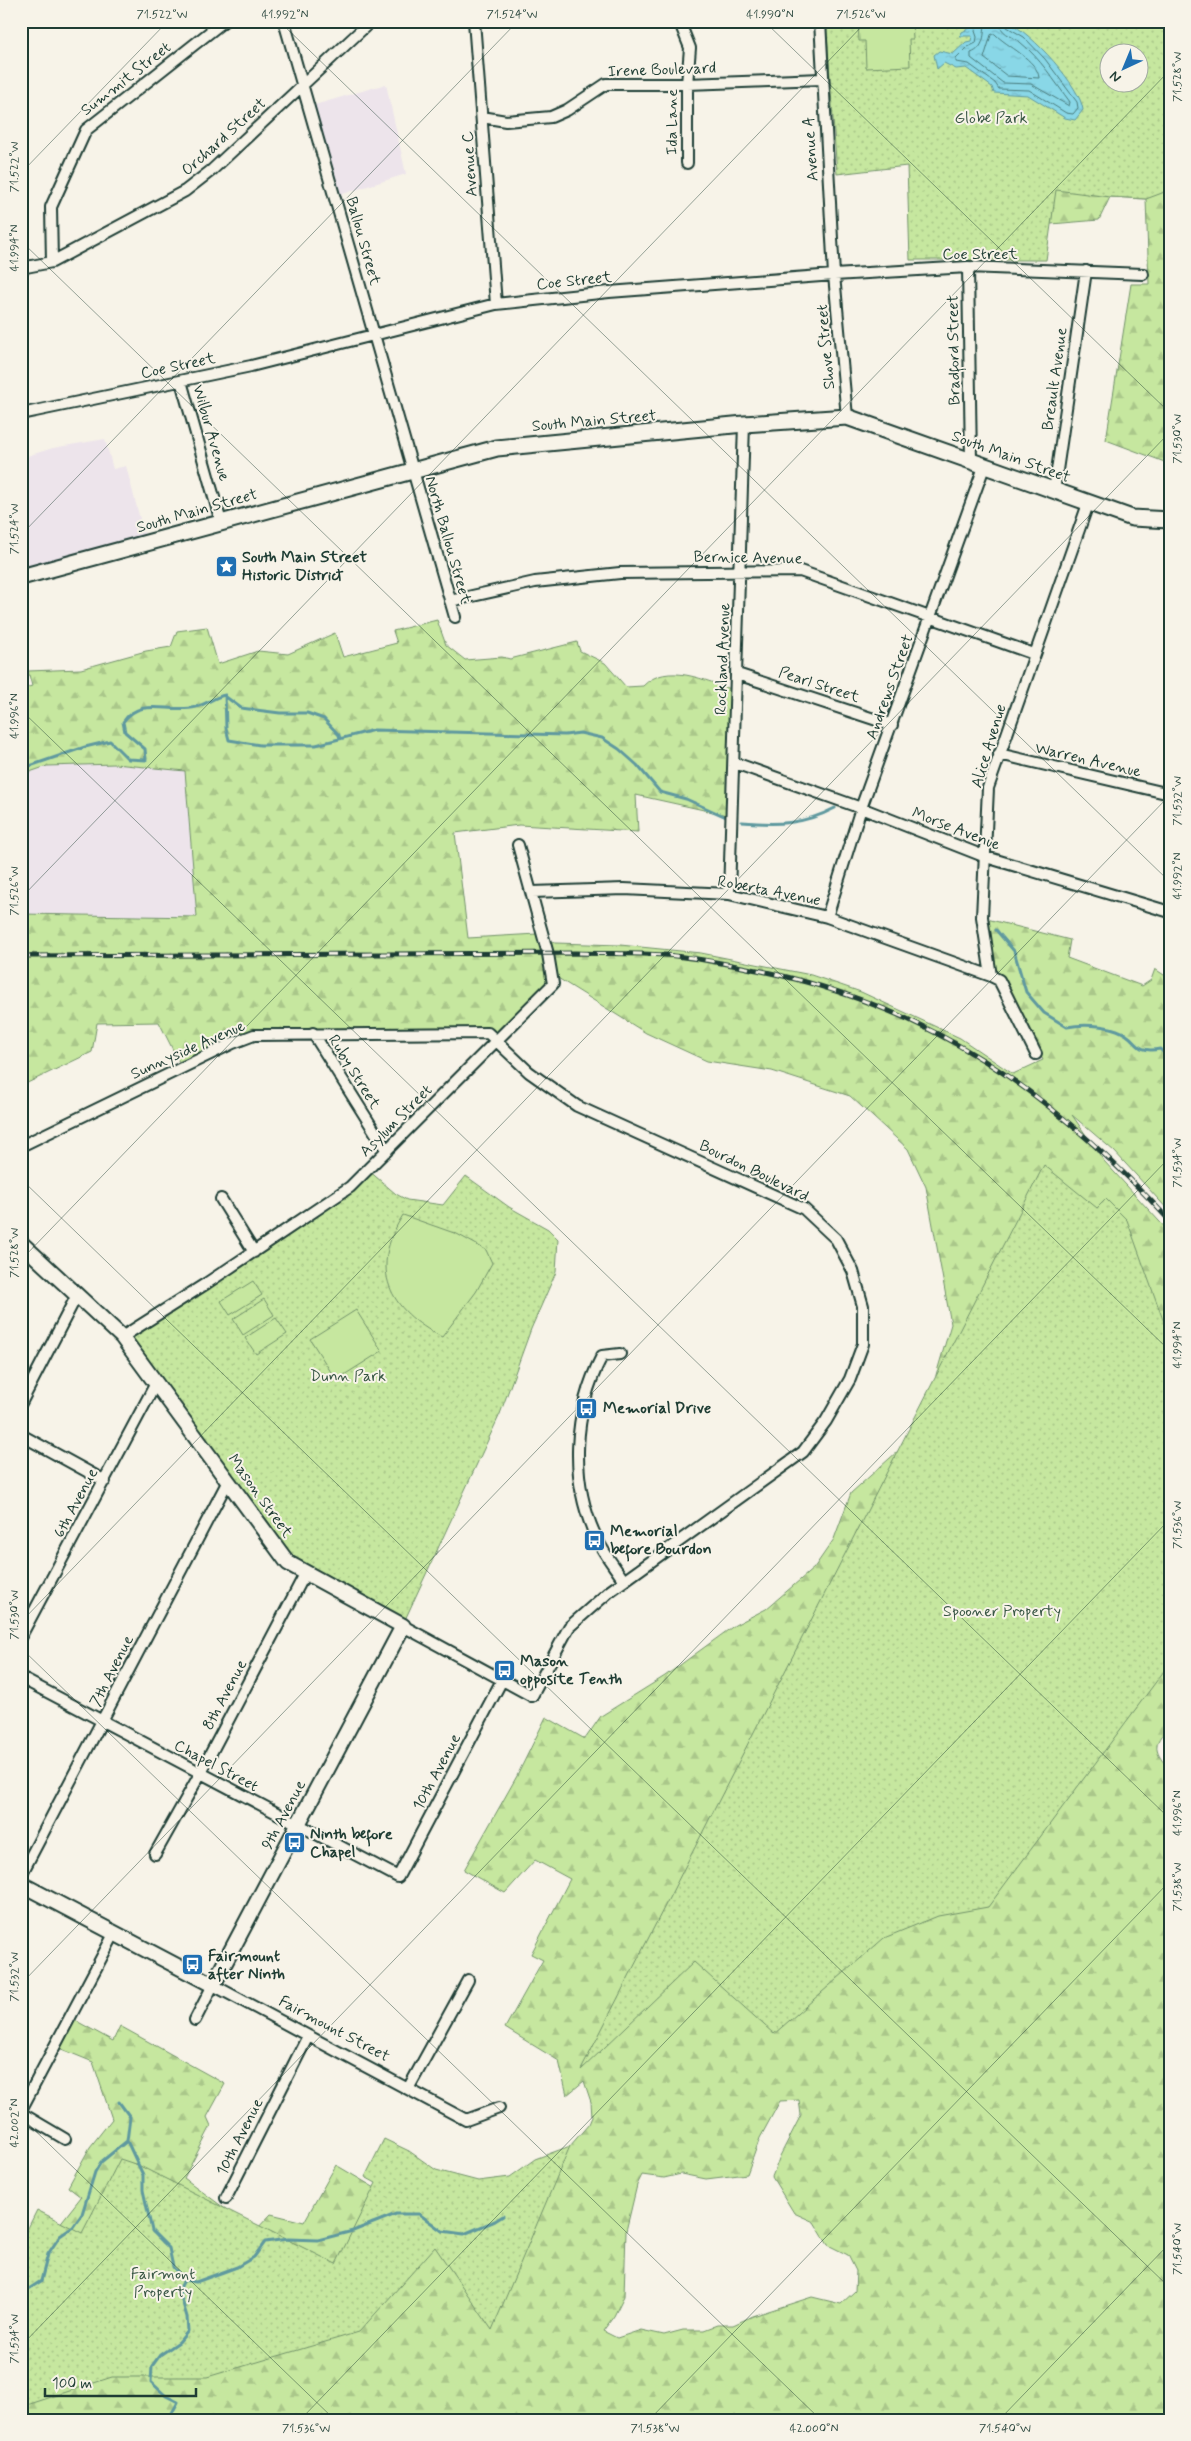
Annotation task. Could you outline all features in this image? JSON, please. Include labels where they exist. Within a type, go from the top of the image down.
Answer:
[{"type":"main road","name":"South Main Street","points":[[21,577],[497,448],[744,424],[847,417],[1088,504],[1132,518],[1170,520]]},
{"type":"street","name":"Summit Street","points":[[52,262],[51,207],[86,130],[224,21]]},
{"type":"street","name":"Ballou Street","points":[[284,21],[413,470]]},
{"type":"street","name":"Orchard Street","points":[[21,268],[52,262],[185,190],[212,170],[371,21]]},
{"type":"street","name":"Avenue C","points":[[474,21],[496,304]]},
{"type":"street","name":"Avenue A","points":[[820,21],[834,274]]},
{"type":"street","name":"Ida Lane","points":[[680,22],[690,48],[686,84],[686,163]]},
{"type":"street","name":"Irene Boulevard","points":[[482,117],[506,121],[551,117],[567,110],[606,84],[686,84],[822,79]]},
{"type":"street","name":"Coe Street","points":[[21,414],[310,352],[496,304],[609,292],[834,274],[968,267],[1086,270],[1143,274]]},
{"type":"street","name":"Bradford Street","points":[[968,267],[977,465]]},
{"type":"street","name":"Breault Avenue","points":[[1054,491],[1086,270]]},
{"type":"street","name":"Shove Street","points":[[834,274],[847,417]]},
{"type":"street","name":"Wilbur Avenue","points":[[181,381],[221,522]]},
{"type":"street","name":"Rockland Avenue","points":[[729,894],[735,763],[744,424]]},
{"type":"street","name":"Andrews Street","points":[[827,918],[861,808],[931,617],[977,465]]},
{"type":"street","name":"North Ballou Street","points":[[413,470],[454,618]]},
{"type":"street","name":"Alice Avenue","points":[[990,976],[982,917],[988,788],[1088,504]]},
{"type":"street","name":"Bernice Avenue","points":[[450,601],[535,582],[620,573],[800,571],[1034,654]]},
{"type":"street","name":"Pearl Street","points":[[737,674],[892,725]]},
{"type":"street","name":"Warren Avenue","points":[[999,754],[1170,794]]},
{"type":"street","name":"Morse Avenue","points":[[735,763],[861,808],[986,857],[1170,912]]},
{"type":"street","name":"Asylum Street","points":[[122,1337],[254,1252],[350,1187],[554,984],[532,892],[518,845]]},
{"type":"street","name":"Roberta Avenue","points":[[532,892],[624,889],[729,894],[827,918],[990,976]]},
{"type":"street","points":[[990,976],[999,980],[1036,1054]]},
{"type":"street","name":"Sunnyside Avenue","points":[[21,1146],[232,1043],[254,1035],[488,1033],[497,1042]]},
{"type":"street","name":"Ruby Street","points":[[313,1034],[387,1151]]},
{"type":"street","name":"Bourdon Boulevard","points":[[497,1042],[529,1072],[577,1106],[804,1209],[836,1239],[853,1272],[863,1306],[863,1344],[850,1379],[826,1421],[803,1452],[624,1581],[569,1628],[532,1696]]},
{"type":"street","points":[[221,1199],[254,1252]]},
{"type":"street","name":"Mason Street","points":[[21,1243],[122,1337],[288,1563],[305,1574],[532,1696]]},
{"type":"street","points":[[21,1403],[77,1295]]},
{"type":"street","points":[[620,1354],[602,1356],[589,1381],[580,1419],[577,1458],[583,1500],[597,1540],[624,1581]]},
{"type":"street","name":"6th Avenue","points":[[21,1636],[156,1383]]},
{"type":"street","points":[[21,1435],[105,1481]]},
{"type":"street","name":"7th Avenue","points":[[21,1875],[228,1481]]},
{"type":"street","name":"8th Avenue","points":[[155,1854],[200,1774],[305,1574]]},
{"type":"street","name":"9th Avenue","points":[[195,2020],[403,1626]]},
{"type":"street","name":"Chapel Street","points":[[21,1678],[298,1826],[398,1877]]},
{"type":"street","name":"10th Avenue","points":[[398,1877],[502,1680]]},
{"type":"street","name":"Fairmount Street","points":[[21,1884],[466,2120],[499,2108]]},
{"type":"street","points":[[65,2139],[21,2112],[114,1934]]},
{"type":"street","points":[[408,2088],[468,1980]]},
{"type":"street","name":"10th Avenue","points":[[226,2198],[308,2036]]},
{"type":"shaded area","points":[[386,84],[406,174],[333,197],[308,107]]},
{"type":"shaded area","points":[[105,439],[113,469],[126,466],[145,538],[21,572],[21,458],[53,448]]},
{"type":"shaded area","points":[[115,764],[185,771],[197,917],[21,914],[21,775],[47,766]]},
{"type":"green space","name":"Globe Park","points":[[826,21],[1164,21],[1170,53],[1170,190],[1146,199],[1110,197],[1056,190],[1046,260],[910,260],[907,166],[837,174]]},
{"type":"green space","points":[[858,21],[912,21],[913,39],[909,39],[910,66],[866,68],[865,41],[859,41]]},
{"type":"green space","points":[[1005,21],[1170,21],[1170,464],[1106,440],[1131,284],[1149,284],[1146,199],[1110,197],[1099,220],[1051,224],[1055,190]]},
{"type":"green space","points":[[437,620],[446,645],[465,660],[502,657],[510,659],[577,642],[580,651],[605,663],[626,687],[643,686],[663,675],[675,674],[699,678],[734,690],[731,816],[636,795],[638,832],[519,825],[455,833],[468,938],[537,934],[555,943],[620,945],[701,953],[811,975],[861,992],[960,1038],[1013,1074],[1043,1060],[996,970],[987,919],[1070,940],[1067,958],[1142,986],[1151,980],[1155,969],[1167,977],[1167,996],[1170,1009],[1170,1212],[1114,1151],[1072,1115],[1104,1161],[1170,1233],[1170,1727],[1159,1739],[1157,1749],[1161,1759],[1170,1770],[1170,2420],[21,2420],[21,2245],[59,2225],[81,2197],[68,2187],[90,2147],[112,2119],[93,2062],[54,2046],[69,2017],[113,2041],[120,2026],[225,2084],[207,2117],[211,2126],[184,2178],[255,2231],[271,2214],[304,2222],[336,2165],[375,2188],[459,2186],[482,2192],[555,2158],[570,2146],[589,2124],[592,2117],[591,2102],[584,2081],[567,2095],[559,2061],[505,2028],[543,1960],[531,1954],[570,1879],[535,1860],[505,1893],[464,1870],[517,1776],[546,1717],[585,1739],[601,1716],[665,1676],[735,1625],[766,1609],[814,1568],[834,1539],[851,1493],[908,1442],[936,1405],[936,1375],[951,1324],[926,1187],[908,1149],[850,1096],[772,1071],[707,1061],[646,1033],[545,970],[550,990],[498,1042],[488,1032],[250,1034],[179,1062],[159,1022],[97,1023],[92,1052],[21,1086],[21,914],[197,917],[185,771],[115,764],[47,766],[21,775],[21,689],[32,686],[28,671],[81,669],[146,651],[171,647],[177,631],[207,627],[218,664],[258,651],[288,654],[335,633],[343,657],[397,643],[393,631]],"holes":[[[799,2100],[801,2115],[780,2156],[772,2177],[794,2213],[814,2222],[828,2245],[848,2255],[856,2271],[855,2291],[841,2304],[812,2297],[753,2316],[733,2325],[717,2325],[704,2330],[683,2330],[664,2335],[641,2330],[617,2338],[603,2331],[614,2316],[624,2296],[626,2231],[637,2185],[642,2175],[664,2178],[681,2174],[706,2179],[747,2174],[760,2138],[780,2101]]]},
{"type":"green space","name":"Spooner Property","points":[[1044,1165],[1097,1208],[1106,1199],[1127,1220],[1170,1339],[1170,1663],[988,1907],[938,1916],[884,1938],[774,2034],[694,1962],[581,2070]]},
{"type":"green space","name":"Dunn Park","points":[[368,1170],[396,1194],[407,1200],[443,1205],[466,1176],[509,1207],[548,1229],[558,1239],[556,1272],[531,1329],[500,1414],[403,1624],[289,1559],[127,1336]]},
{"type":"green space","points":[[403,1215],[457,1234],[486,1250],[492,1263],[476,1292],[442,1337],[423,1326],[408,1314],[397,1301],[389,1286],[386,1270],[387,1253]]},
{"type":"green space","points":[[253,1281],[262,1295],[230,1315],[221,1301]]},
{"type":"green space","points":[[264,1299],[274,1315],[243,1335],[233,1319]]},
{"type":"green space","points":[[356,1310],[382,1351],[336,1380],[310,1339]]},
{"type":"green space","points":[[276,1318],[287,1334],[256,1354],[245,1338]]},
{"type":"green space","name":"Fairmont Property","points":[[384,2139],[409,2151],[436,2170],[478,2181],[510,2177],[535,2159],[570,2146],[492,2330],[435,2247],[359,2332],[207,2377],[112,2377],[21,2407],[21,2242],[37,2210],[82,2233],[120,2159],[138,2165],[336,2264],[376,2183],[365,2177]]},
{"type":"water","points":[[974,21],[1005,21],[1018,28],[1042,48],[1065,75],[1080,100],[1083,110],[1075,120],[1065,118],[1028,95],[994,93],[992,87],[966,68],[956,69],[944,63],[937,69],[934,55],[939,51],[953,54],[966,42],[971,41],[972,36],[960,36],[962,32],[970,28]]},
{"type":"waterway","points":[[21,769],[85,747],[110,741],[128,759],[146,760],[145,749],[125,732],[123,722],[130,714],[138,710],[156,707],[186,709],[225,695],[226,728],[229,740],[260,745],[316,745],[374,730],[565,735],[580,733],[602,738],[619,749],[637,765],[660,792],[686,799],[726,817]]},
{"type":"waterway","points":[[226,697],[241,708],[280,713],[307,713],[324,719],[339,735],[340,739]]},
{"type":"waterway","points":[[742,822],[778,823],[801,821],[835,808]]},
{"type":"waterway","points":[[996,930],[1014,951],[1026,992],[1044,1013],[1067,1027],[1092,1026],[1117,1030],[1124,1033],[1140,1047],[1151,1050],[1160,1049],[1170,1059]]},
{"type":"waterway","points":[[119,2102],[130,2117],[127,2141],[143,2175],[143,2190],[152,2231],[169,2248],[173,2267],[184,2280],[196,2282],[237,2267],[254,2257],[265,2242],[288,2239],[318,2240],[353,2231],[396,2214],[419,2214],[442,2231],[464,2234],[503,2216]]},
{"type":"waterway","points":[[21,2294],[41,2281],[48,2254],[60,2236],[73,2227],[82,2214],[95,2172],[101,2162],[127,2141]]},
{"type":"waterway","points":[[175,2420],[172,2413],[178,2402],[166,2396],[151,2382],[152,2366],[160,2355],[179,2342],[188,2331],[187,2317],[179,2290],[184,2280]]},
{"type":"railway","points":[[21,956],[631,954],[687,957],[757,970],[820,986],[878,1006],[933,1031],[984,1061],[1033,1094],[1080,1132],[1170,1221]]},
{"type":"place","name":"South Main Street Historic District","points":[[226,566]]},
{"type":"place","name":"Memorial Drive","points":[[587,1408]]},
{"type":"place","name":"Memorial before Bourdon","points":[[594,1540]]},
{"type":"place","name":"Mason opposite Tenth","points":[[504,1670]]},
{"type":"place","name":"Ninth before Chapel","points":[[294,1843]]},
{"type":"place","name":"Fairmount after Ninth","points":[[192,1965]]}]
